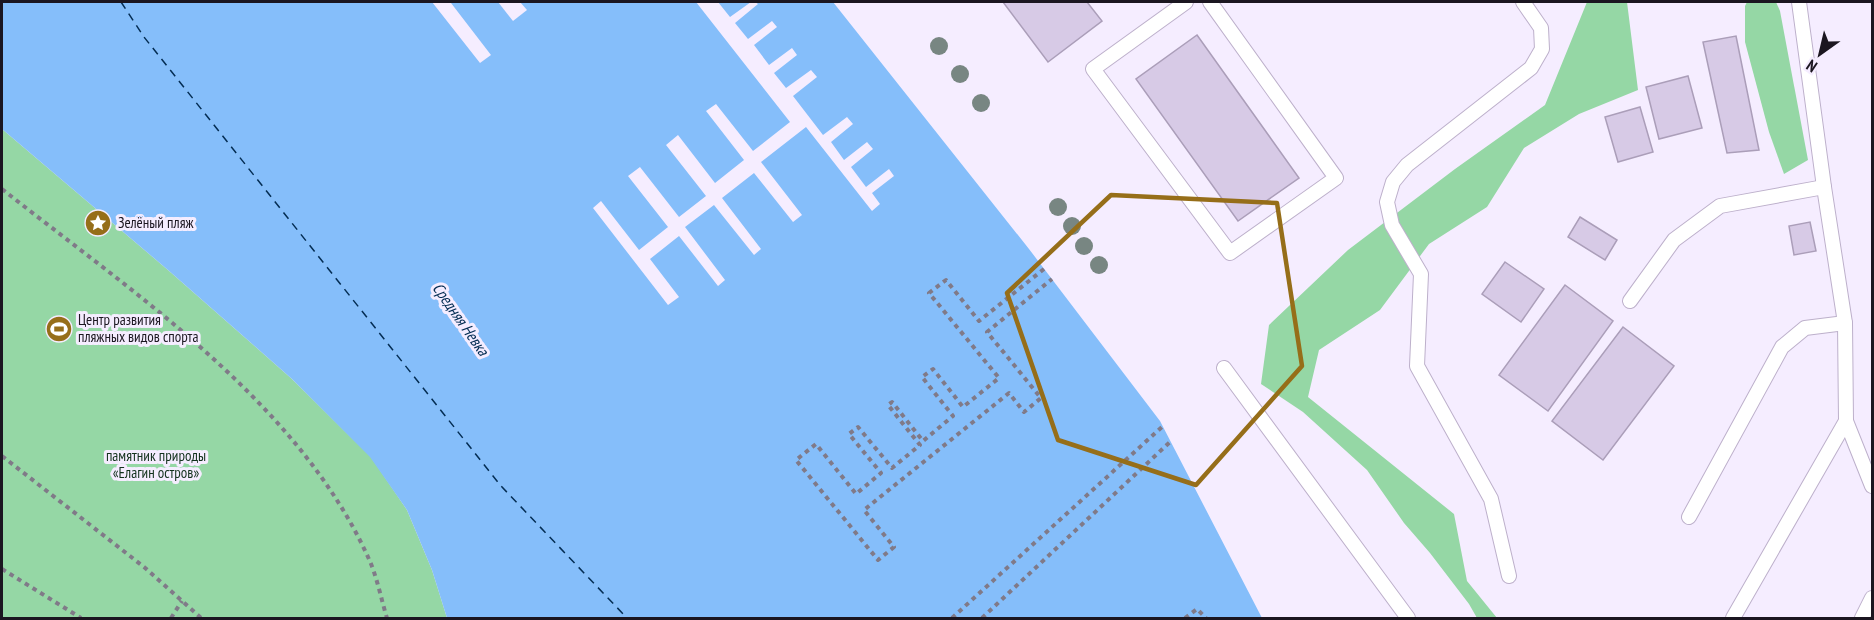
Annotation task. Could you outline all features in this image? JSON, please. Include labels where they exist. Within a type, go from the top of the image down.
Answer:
[{"type":"lane","points":[[1186,2],[1093,69],[1230,253],[1336,178],[1210,2]]},
{"type":"lane","points":[[1509,576],[1491,499],[1417,366],[1421,274],[1392,225],[1387,202],[1393,182],[1407,165],[1531,68],[1542,49],[1541,28],[1523,2]]},
{"type":"lane","points":[[1798,2],[1845,323],[1846,421],[1872,486]]},
{"type":"lane","points":[[1630,301],[1674,240],[1720,206],[1824,187]]},
{"type":"lane","points":[[1689,517],[1782,347],[1805,328],[1845,323]]},
{"type":"lane","points":[[1224,368],[1408,618]]},
{"type":"lane","points":[[1733,618],[1846,421]]},
{"type":"lane","points":[[1863,618],[1872,598]]},
{"type":"path","points":[[2,189],[174,324],[271,415],[313,465],[342,508],[369,559],[387,618]]},
{"type":"path","points":[[1044,269],[979,321],[946,280],[929,293],[999,378],[963,407],[933,369],[922,377],[953,416],[923,441],[892,402],[888,405],[920,445],[892,468],[858,427],[849,434],[881,473],[856,494],[816,444],[796,460],[878,560],[894,547],[864,510],[1009,393],[1024,412],[1041,398],[987,332],[1052,279]]},
{"type":"path","points":[[952,618],[1163,426]]},
{"type":"path","points":[[982,618],[1171,441]]},
{"type":"path","points":[[2,456],[144,567],[201,618]]},
{"type":"path","points":[[2,569],[81,618]]},
{"type":"path","points":[[171,618],[182,601]]},
{"type":"path","points":[[1185,618],[1197,609],[1206,618]]},
{"type":"highlighted area","points":[[1111,195],[1277,203],[1302,366],[1196,485],[1058,440],[1007,293]]},
{"type":"green space","points":[[1587,2],[1627,2],[1638,90],[1579,114],[1524,148],[1487,207],[1429,244],[1380,310],[1319,350],[1308,397],[1454,514],[1467,581],[1497,618],[1477,618],[1469,604],[1404,523],[1367,470],[1303,412],[1261,384],[1269,325],[1348,250],[1455,169],[1545,105]]},
{"type":"green space","points":[[1747,2],[1776,2],[1780,11],[1808,160],[1784,174],[1769,132],[1745,42]]},
{"type":"green space","name":"памятник природы «Елагин остров»","points":[[2,129],[292,379],[371,457],[407,510],[432,570],[447,618],[2,618]]},
{"type":"water","name":"Средняя Невка","points":[[2,2],[833,2],[1029,249],[1160,421],[1262,618],[447,618],[432,570],[407,510],[370,457],[292,379],[2,129]]},
{"type":"pier","points":[[432,2],[452,2],[491,55],[480,63]]},
{"type":"pier","points":[[498,2],[520,2],[527,10],[513,21]]},
{"type":"pier","points":[[696,2],[718,2],[730,17],[751,2],[758,4],[735,23],[748,39],[772,21],[777,27],[754,45],[769,65],[792,48],[797,55],[774,73],[786,88],[811,70],[817,77],[793,96],[823,135],[847,117],[853,124],[831,142],[844,160],[867,142],[873,149],[851,167],[866,187],[889,169],[894,176],[872,193],[880,204],[872,211],[806,127],[761,162],[802,215],[793,222],[754,173],[722,198],[761,249],[754,255],[714,205],[685,227],[725,280],[718,286],[679,236],[650,259],[679,297],[668,305],[593,208],[601,201],[639,250],[668,227],[628,176],[640,167],[679,217],[706,196],[666,145],[678,135],[715,183],[744,160],[706,111],[716,104],[753,151],[790,122]]},
{"type":"building","points":[[1003,2],[1087,2],[1102,21],[1048,62]]},
{"type":"building","points":[[1197,35],[1299,178],[1238,221],[1136,79]]},
{"type":"building","points":[[1736,36],[1759,150],[1727,153],[1703,42]]},
{"type":"building","points":[[1688,76],[1702,128],[1659,139],[1646,87]]},
{"type":"building","points":[[1640,107],[1653,152],[1618,162],[1605,117]]},
{"type":"building","points":[[1580,217],[1617,240],[1605,260],[1568,237]]},
{"type":"building","points":[[1810,222],[1816,251],[1794,255],[1789,226]]},
{"type":"building","points":[[1505,262],[1544,289],[1521,322],[1482,294]]},
{"type":"building","points":[[1565,285],[1613,321],[1548,411],[1499,375]]},
{"type":"building","points":[[1623,327],[1674,366],[1603,460],[1552,421]]},
{"type":"ferry route","points":[[121,2],[144,37],[501,486],[627,618]]},
{"type":"place","name":"Зелёный пляж","points":[[98,223]]},
{"type":"place","name":"Центр развития пляжных видов спорта","points":[[59,329]]}]
